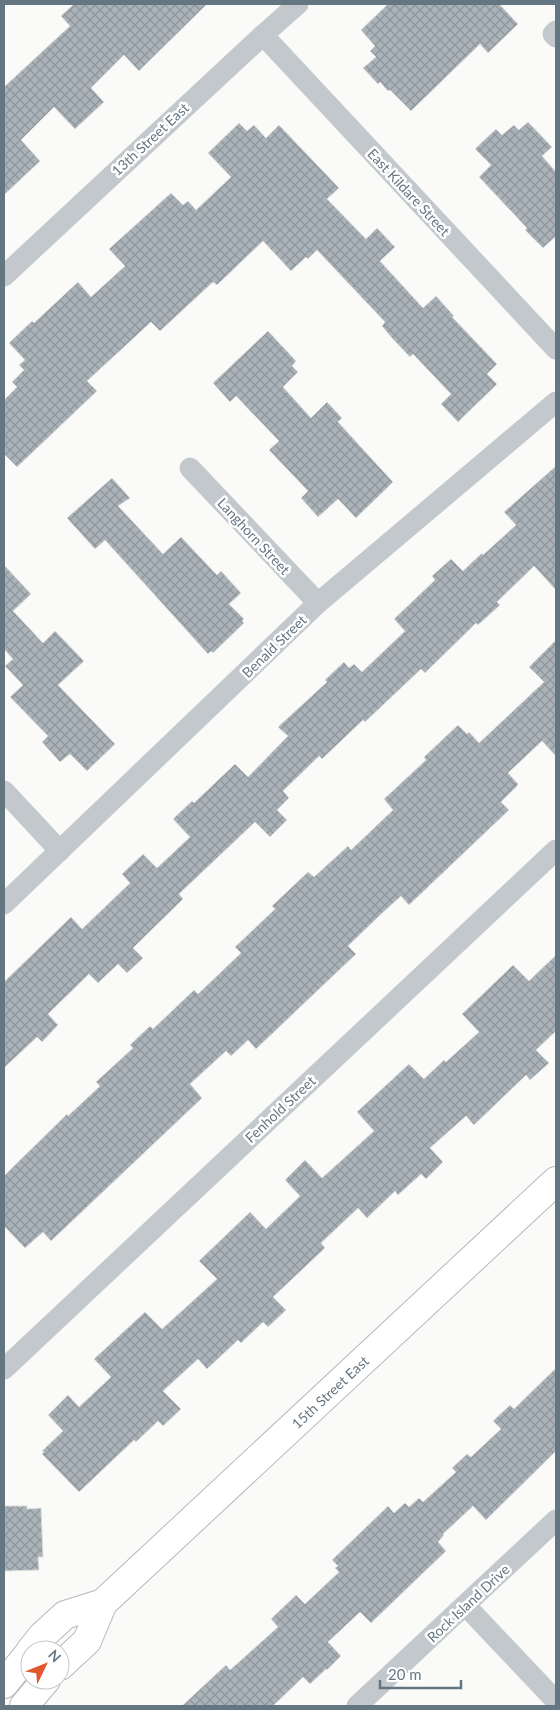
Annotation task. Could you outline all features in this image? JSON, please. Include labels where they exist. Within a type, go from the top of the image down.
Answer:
[{"type":"street","name":"13th Street East","points":[[4,276],[262,35],[298,4]]},
{"type":"street","name":"East Kildare Street","points":[[262,35],[556,349]]},
{"type":"street","name":"Benald Street","points":[[4,904],[318,604],[556,402]]},
{"type":"street","name":"Langhorn Street","points":[[190,468],[318,604]]},
{"type":"street","points":[[4,791],[60,851]]},
{"type":"street","name":"Fenhold Street","points":[[4,1369],[556,850]]},
{"type":"street","name":"15th Street East","points":[[70,1657],[87,1641],[104,1603],[556,1181]]},
{"type":"street","name":"Rock Island Drive","points":[[358,1706],[556,1520]]},
{"type":"street","name":"15th Street East","points":[[39,1640],[65,1614],[104,1603]]},
{"type":"street","points":[[465,1605],[556,1701]]},
{"type":"street","name":"15th Street East","points":[[4,1684],[20,1664]]},
{"type":"street","points":[[24,1706],[38,1690]]},
{"type":"building","points":[[74,4],[207,4],[139,71],[124,55],[91,88],[104,102],[75,129],[54,107],[21,140],[40,161],[4,195],[4,87],[70,26],[61,16]]},
{"type":"building","points":[[388,4],[499,4],[518,24],[488,53],[480,44],[411,111],[390,90],[388,91],[380,82],[378,84],[363,68],[376,57],[370,51],[375,46],[361,30]]},
{"type":"building","points":[[528,122],[552,147],[542,156],[556,172],[556,236],[543,248],[525,230],[527,228],[479,177],[491,165],[475,149],[496,129],[502,135],[514,125],[519,130]]},
{"type":"building","points":[[239,123],[247,131],[254,125],[266,138],[279,125],[339,188],[327,199],[366,239],[377,228],[395,247],[380,261],[423,308],[436,296],[454,316],[452,317],[497,364],[487,374],[497,384],[458,422],[441,404],[451,394],[413,354],[410,357],[392,338],[382,326],[385,322],[317,250],[291,271],[263,241],[217,285],[213,282],[160,331],[151,322],[87,381],[97,391],[17,467],[4,454],[4,400],[17,387],[12,382],[24,370],[19,365],[25,360],[9,343],[32,321],[34,323],[78,282],[91,297],[125,266],[109,249],[171,193],[183,205],[188,201],[196,210],[231,177],[208,153]]},
{"type":"building","points":[[268,331],[296,361],[292,366],[298,372],[283,387],[311,418],[327,402],[342,418],[338,422],[393,482],[356,518],[338,499],[318,517],[301,498],[308,491],[269,450],[279,441],[236,396],[230,402],[213,383]]},
{"type":"building","points":[[556,466],[556,590],[534,566],[497,602],[500,605],[478,625],[476,623],[425,673],[421,669],[365,722],[363,720],[322,759],[319,756],[283,791],[289,798],[277,810],[287,820],[270,837],[255,822],[179,894],[183,899],[133,948],[143,958],[127,973],[118,964],[98,983],[89,974],[48,1014],[58,1025],[42,1042],[37,1037],[4,1068],[4,982],[71,917],[82,929],[130,883],[122,874],[143,854],[157,868],[190,837],[173,819],[192,801],[194,803],[235,764],[248,777],[288,736],[278,727],[327,682],[325,680],[344,662],[349,668],[354,664],[362,672],[405,631],[394,619],[435,580],[432,576],[451,559],[463,571],[482,553],[483,555],[516,525],[504,512]]},
{"type":"building","points":[[112,478],[130,498],[118,506],[163,554],[181,537],[217,575],[221,571],[241,593],[229,604],[244,619],[242,621],[244,623],[213,653],[211,651],[208,654],[105,540],[95,549],[67,518]]},
{"type":"building","points":[[4,565],[31,594],[13,611],[43,643],[55,631],[84,661],[58,685],[115,744],[87,771],[70,754],[60,762],[42,742],[48,736],[10,697],[23,685],[5,666],[13,659],[4,649]]},
{"type":"building","points":[[556,640],[556,756],[542,741],[508,773],[518,784],[501,802],[509,810],[409,905],[401,896],[379,916],[348,946],[356,954],[256,1049],[248,1040],[231,1056],[226,1051],[190,1084],[202,1098],[51,1241],[43,1232],[25,1248],[4,1226],[4,1176],[67,1114],[68,1116],[100,1086],[96,1082],[133,1048],[130,1045],[150,1026],[153,1029],[194,990],[198,994],[241,953],[235,947],[275,909],[272,906],[308,872],[314,877],[348,846],[351,850],[393,810],[384,799],[426,760],[424,757],[458,725],[467,734],[469,732],[479,743],[544,682],[529,667]]},
{"type":"building","points":[[556,955],[556,1031],[536,1050],[549,1063],[530,1080],[526,1075],[474,1125],[466,1116],[430,1148],[443,1162],[426,1179],[421,1174],[398,1195],[395,1191],[367,1218],[358,1208],[321,1243],[325,1248],[273,1297],[286,1310],[268,1327],[263,1322],[241,1343],[238,1340],[207,1369],[198,1359],[163,1391],[181,1409],[163,1426],[158,1421],[136,1442],[134,1440],[79,1492],[42,1454],[44,1452],[42,1451],[63,1431],[48,1415],[68,1395],[79,1407],[111,1377],[94,1359],[145,1312],[162,1329],[217,1279],[199,1261],[250,1212],[266,1229],[300,1196],[285,1180],[305,1160],[322,1178],[374,1131],[357,1112],[409,1064],[424,1079],[479,1032],[462,1014],[513,965],[529,981]]},
{"type":"building","points":[[556,1368],[556,1451],[486,1520],[473,1506],[443,1534],[438,1542],[446,1551],[371,1623],[360,1612],[328,1642],[341,1656],[327,1670],[310,1684],[303,1677],[273,1706],[182,1706],[226,1665],[230,1670],[278,1627],[271,1619],[296,1595],[305,1604],[339,1572],[335,1568],[338,1566],[332,1560],[388,1506],[394,1513],[405,1503],[409,1507],[419,1498],[423,1502],[456,1472],[452,1468],[467,1454],[471,1457],[501,1429],[493,1421],[510,1405],[514,1409]]},
{"type":"building","points":[[4,1506],[27,1506],[27,1509],[41,1508],[43,1557],[38,1557],[39,1570],[4,1571]]}]
